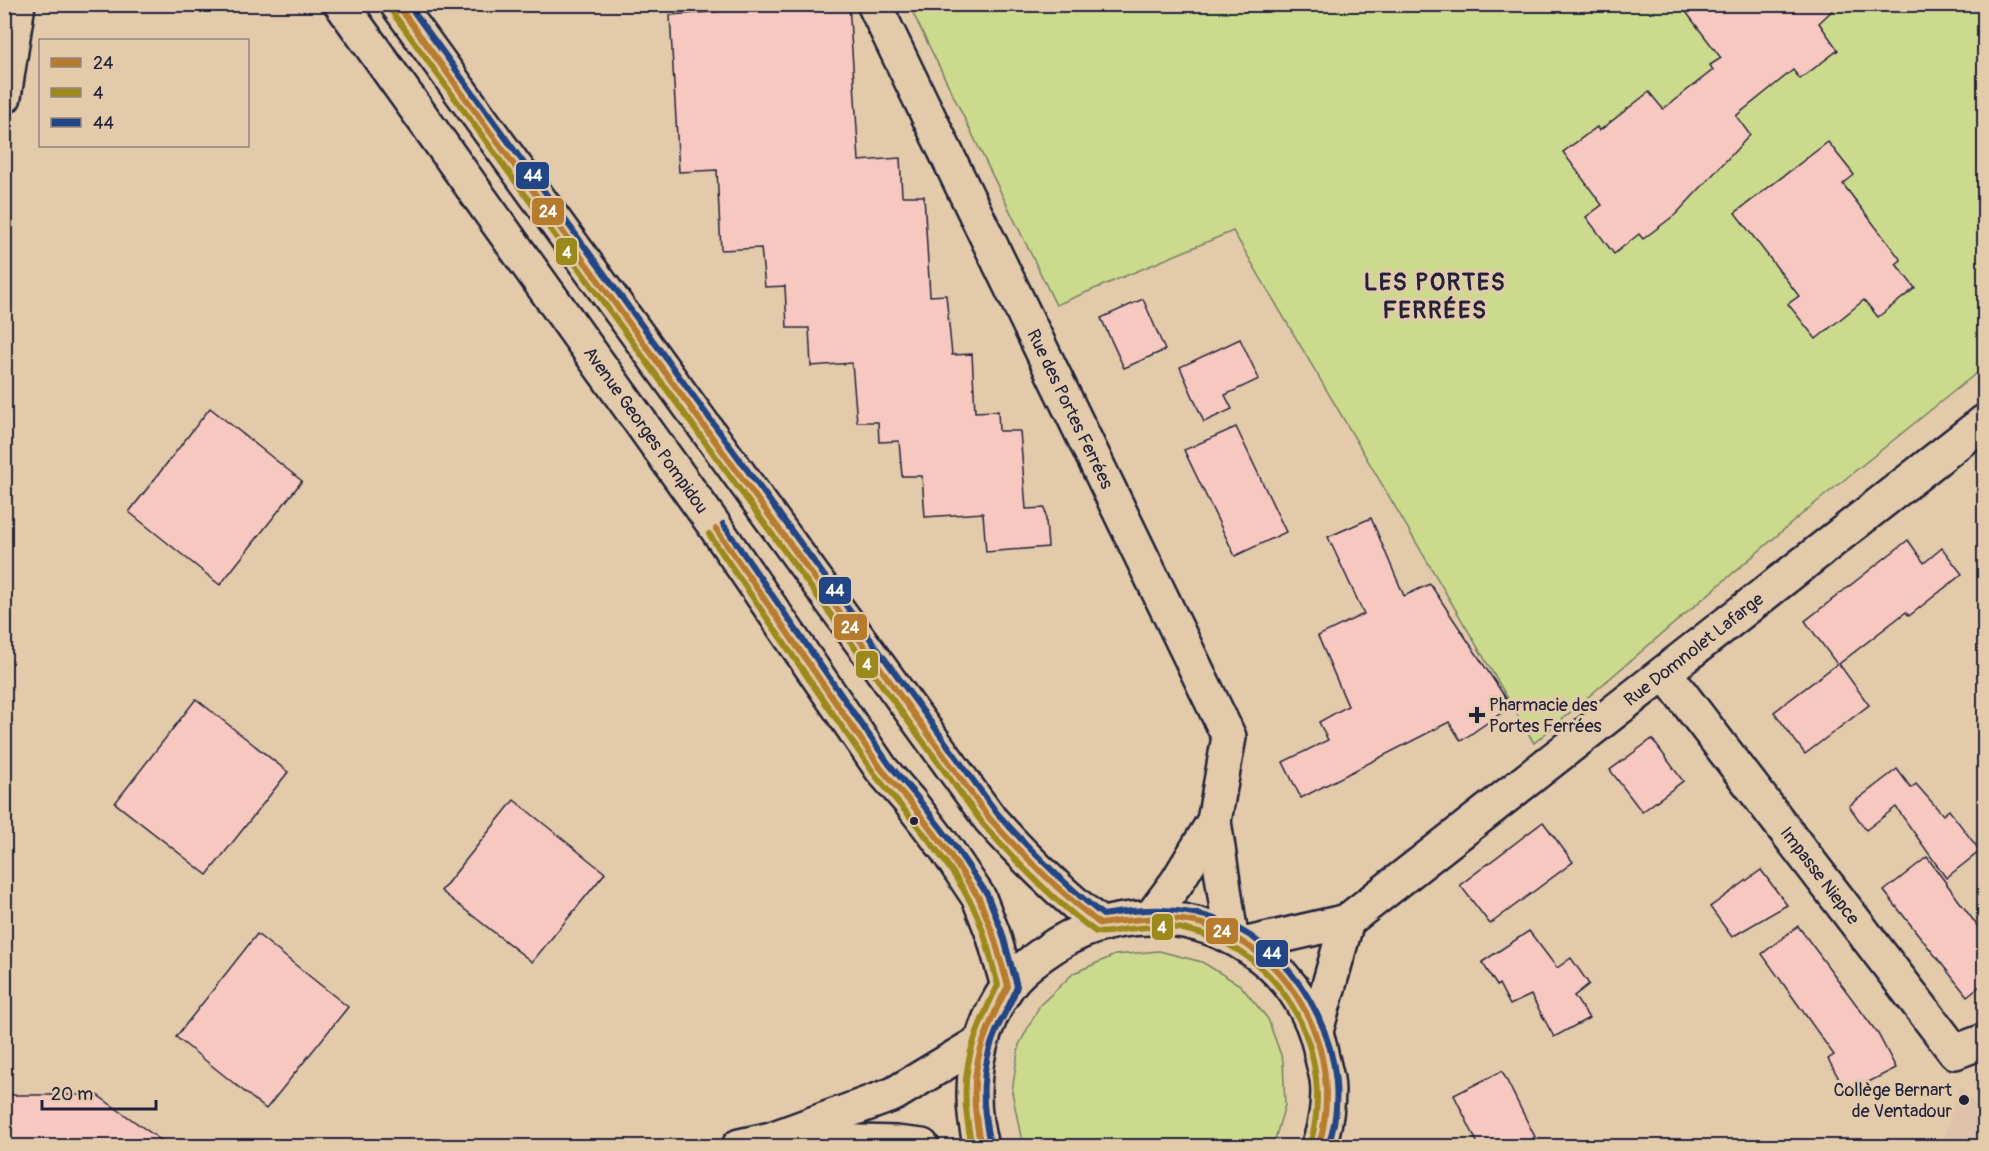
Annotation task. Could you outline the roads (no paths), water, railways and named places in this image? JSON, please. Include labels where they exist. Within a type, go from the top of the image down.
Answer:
[{"type":"street","points":[[4,97],[18,4]]},
{"type":"street","name":"Avenue Georges Pompidou","points":[[341,4],[714,525],[882,770],[947,850],[979,898],[993,934],[1008,986]]},
{"type":"street","points":[[397,4],[990,819],[1052,885],[1100,924]]},
{"type":"street","name":"Rue des Portes Ferrées","points":[[874,4],[1229,737],[1214,821],[1177,882],[1151,916]]},
{"type":"street","name":"Rue Domnolet Lafarge","points":[[1239,940],[1347,921],[1984,422]]},
{"type":"street","name":"Impasse Niepce","points":[[1665,673],[1955,1052],[1984,1041]]},
{"type":"street","name":"Rue des Portes Ferrées","points":[[1214,821],[1239,940]]},
{"type":"street","points":[[981,1146],[974,1122],[973,1082],[980,1042],[1008,986],[1026,966],[1060,941],[1100,924],[1151,916],[1192,922],[1239,940],[1276,968],[1299,997],[1316,1031],[1328,1082],[1323,1133],[1318,1146]]},
{"type":"street","points":[[1316,1031],[1347,921]]},
{"type":"street","points":[[739,1146],[771,1139],[894,1094],[980,1042]]},
{"type":"street","points":[[771,1139],[922,1146]]},
{"type":"place","name":"Pharmacie des Portes Ferrées","points":[[1477,715]]},
{"type":"place","name":"Collège Bernart de Ventadour","points":[[1964,1100]]},
{"type":"district","name":"LES PORTES FERRÉES","points":[[1435,296]]}]
